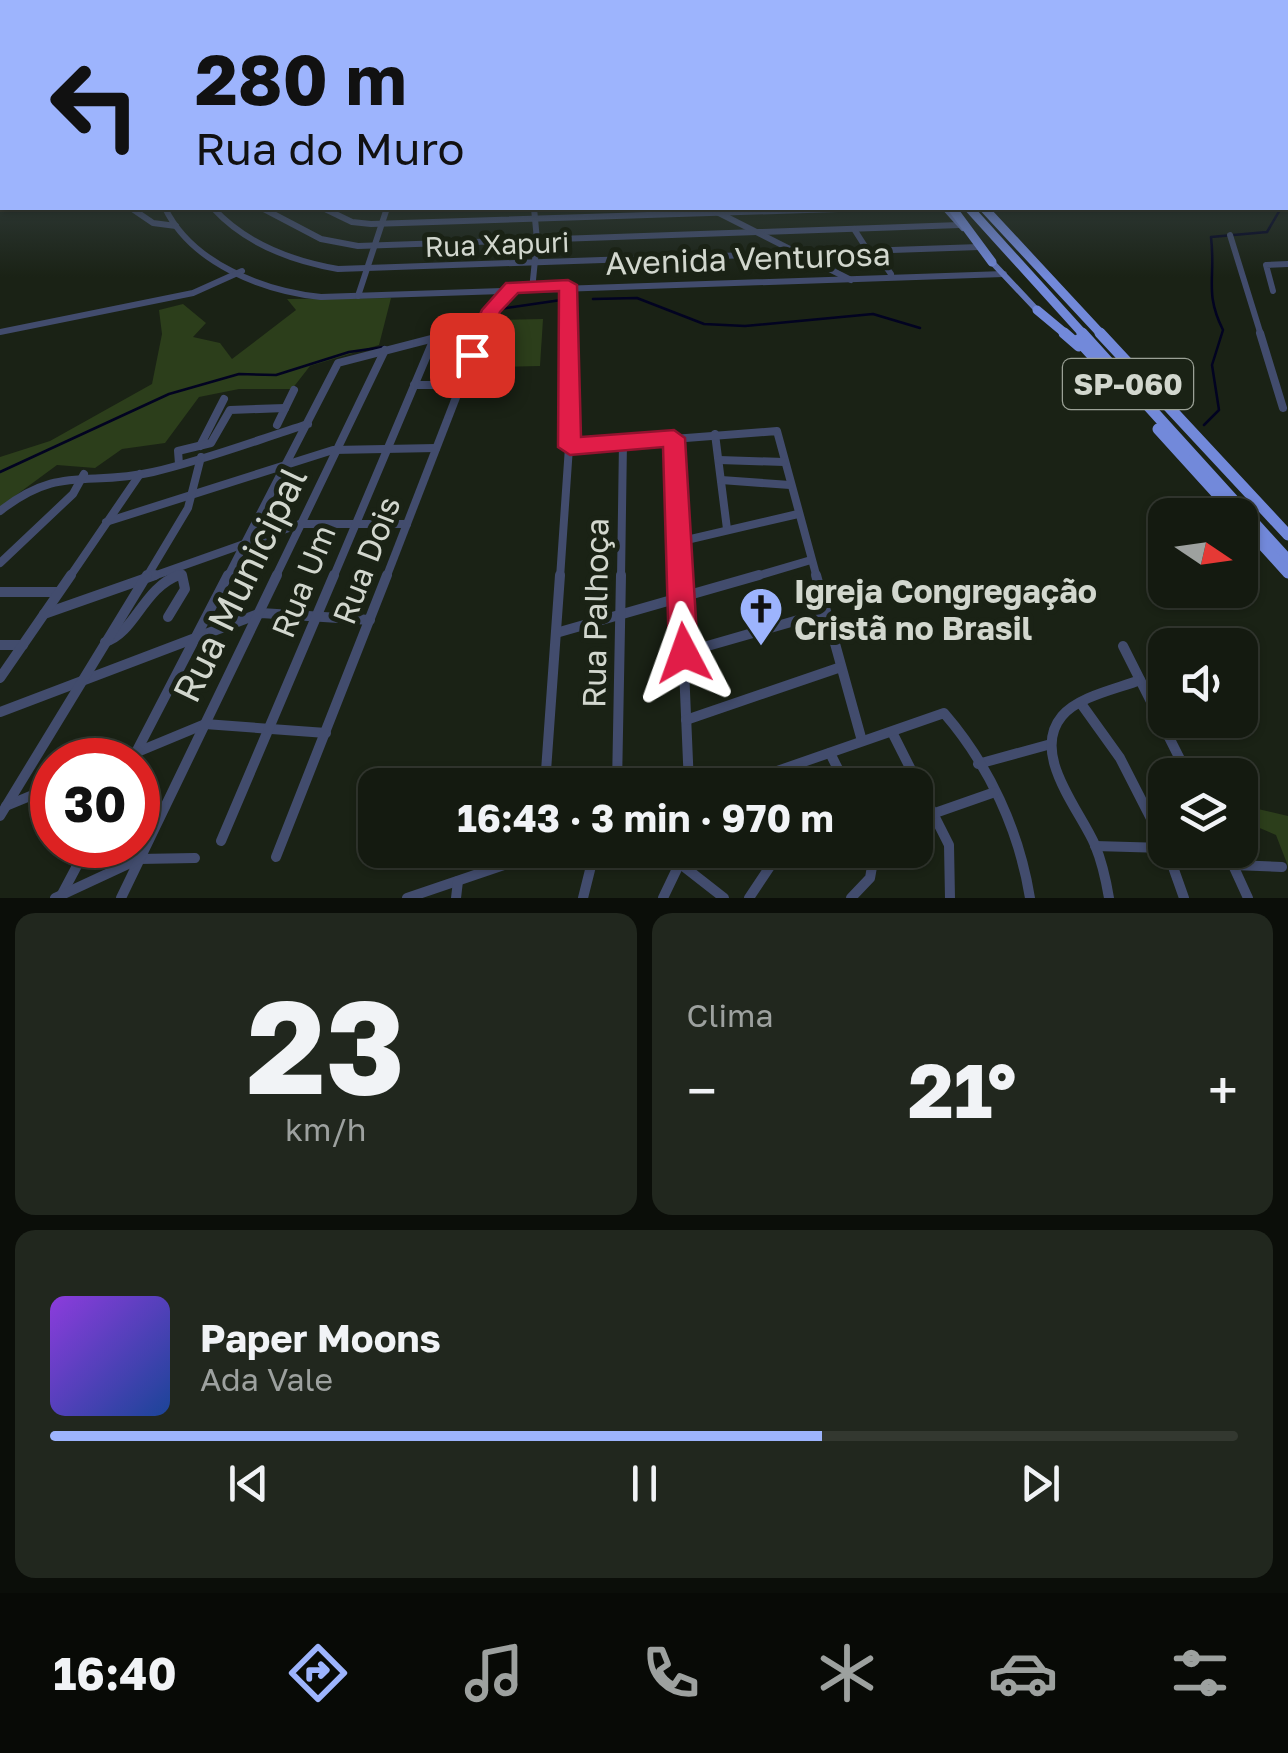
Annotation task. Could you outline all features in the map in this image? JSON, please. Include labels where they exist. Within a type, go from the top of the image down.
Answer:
[{"type":"highway","points":[[950,210],[992,262]]},
{"type":"highway","name":"SP-060","points":[[963,210],[1221,498]]},
{"type":"highway","name":"SP-060","points":[[974,210],[1288,551]]},
{"type":"highway","name":"SP-060","points":[[974,210],[1288,560]]},
{"type":"highway","name":"SP-060","points":[[990,210],[1288,532]]},
{"type":"highway","points":[[1036,310],[1094,358]]},
{"type":"highway","name":"SP-060","points":[[1258,539],[1288,573]]},
{"type":"main road","points":[[949,210],[1036,310]]},
{"type":"street","points":[[135,210],[154,223],[175,224],[169,210]]},
{"type":"street","name":"Rua Xapuri","points":[[215,210],[290,258],[324,268],[979,247]]},
{"type":"street","points":[[266,210],[321,240],[373,246],[960,225]]},
{"type":"street","points":[[327,210],[352,222],[380,224],[778,210]]},
{"type":"street","points":[[358,295],[385,210]]},
{"type":"street","points":[[533,288],[537,262],[534,210]]},
{"type":"street","points":[[713,210],[836,269],[846,278]]},
{"type":"street","points":[[829,210],[841,229]]},
{"type":"street","name":"Avenida Venturosa","points":[[175,224],[241,271],[291,294],[358,295],[1002,272]]},
{"type":"street","points":[[742,224],[742,234]]},
{"type":"street","points":[[854,229],[891,274]]},
{"type":"street","points":[[1236,245],[1283,405]]},
{"type":"street","points":[[1266,268],[1271,263],[1285,264]]},
{"type":"street","points":[[1242,265],[1266,268]]},
{"type":"street","points":[[1266,268],[1272,291]]},
{"type":"street","points":[[0,332],[192,293],[241,271]]},
{"type":"street","name":"Avenida Venturosa","points":[[846,278],[1002,272]]},
{"type":"street","points":[[546,768],[570,447],[568,287]]},
{"type":"street","name":"Rua Dois","points":[[276,857],[488,316],[511,289]]},
{"type":"street","points":[[143,738],[338,363],[433,341],[488,316]]},
{"type":"street","name":"Rua Um","points":[[221,841],[433,341]]},
{"type":"street","name":"Rua Municipal","points":[[160,816],[385,350]]},
{"type":"street","points":[[414,385],[460,385]]},
{"type":"street","points":[[277,425],[294,390]]},
{"type":"street","points":[[2,810],[192,496],[200,451],[224,399]]},
{"type":"street","points":[[200,451],[213,442],[230,410],[285,408]]},
{"type":"street","points":[[0,511],[46,480],[84,474],[140,474],[178,464],[178,451],[200,451],[308,424]]},
{"type":"street","points":[[570,447],[777,431],[862,742]]},
{"type":"street","points":[[716,434],[728,529]]},
{"type":"street","points":[[674,438],[688,768]]},
{"type":"street","name":"Rua Palhoça","points":[[617,768],[623,442]]},
{"type":"street","points":[[106,522],[338,449],[436,448]]},
{"type":"street","points":[[719,460],[784,462]]},
{"type":"street","points":[[0,563],[74,494],[84,474]]},
{"type":"street","points":[[0,678],[140,474]]},
{"type":"street","points":[[721,480],[790,486]]},
{"type":"street","points":[[678,542],[798,514]]},
{"type":"street","points":[[44,614],[300,524],[407,524]]},
{"type":"street","points":[[556,633],[811,560]]},
{"type":"street","points":[[105,642],[118,639],[156,582],[182,574],[184,591],[168,617]]},
{"type":"street","points":[[0,592],[58,592]]},
{"type":"street","points":[[684,653],[826,612]]},
{"type":"street","points":[[0,712],[256,614],[370,620]]},
{"type":"street","points":[[0,645],[23,645]]},
{"type":"street","points":[[1123,646],[1179,758]]},
{"type":"street","points":[[686,720],[841,667]]},
{"type":"street","points":[[1110,898],[1096,846],[1058,768],[1051,744],[1062,716],[1140,680]]},
{"type":"street","points":[[1082,705],[1148,805]]},
{"type":"street","points":[[786,768],[942,712],[995,792],[1020,849],[1030,898]]},
{"type":"street","points":[[160,744],[205,724],[326,732]]},
{"type":"street","points":[[892,732],[950,851],[950,898]]},
{"type":"street","points":[[978,764],[1051,744]]},
{"type":"street","points":[[830,753],[838,768]]},
{"type":"street","points":[[934,813],[995,792]]},
{"type":"street","points":[[2,810],[30,797]]},
{"type":"street","points":[[1096,846],[1148,847]]},
{"type":"street","points":[[160,859],[196,858]]},
{"type":"street","points":[[1258,866],[1282,867]]},
{"type":"street","points":[[59,897],[75,868]]},
{"type":"street","points":[[59,897],[120,868]]},
{"type":"street","name":"Rua Municipal","points":[[121,898],[135,868]]},
{"type":"street","points":[[407,898],[428,895],[493,868]]},
{"type":"street","points":[[584,898],[591,868]]},
{"type":"street","points":[[663,898],[676,868]]},
{"type":"street","points":[[686,868],[724,898]]},
{"type":"street","points":[[749,898],[769,868]]},
{"type":"street","points":[[850,898],[870,878],[872,868]]},
{"type":"street","points":[[1173,868],[1184,898]]},
{"type":"street","points":[[1235,868],[1248,898]]},
{"type":"street","points":[[456,898],[458,880]]},
{"type":"green space","points":[[391,298],[379,345],[310,366],[292,389],[239,389],[199,397],[165,443],[122,449],[95,468],[57,465],[0,507],[0,457],[50,441],[152,384],[162,334],[159,310],[183,304],[206,323],[193,337],[220,343],[232,359],[296,310],[287,299]]},
{"type":"green space","points":[[543,319],[540,366],[489,367],[498,320]]},
{"type":"green space","points":[[1258,809],[1288,816],[1288,866],[1276,835],[1258,827]]},
{"type":"waterway","points":[[1204,425],[1219,410],[1212,365],[1223,330],[1212,295],[1211,237],[1267,232],[1280,210]]},
{"type":"waterway","points":[[593,299],[637,298],[704,324],[745,326],[873,314],[920,328]]},
{"type":"waterway","points":[[500,309],[561,300]]},
{"type":"waterway","points":[[472,320],[485,313]]},
{"type":"waterway","points":[[0,472],[169,394],[239,374],[276,375],[349,352],[384,347]]},
{"type":"place","name":"Igreja Congregação Cristã no Brasil","points":[[761,647]]},
{"type":"route","points":[[472,355],[492,310],[513,288],[568,285],[570,447],[674,438],[684,653]]}]
